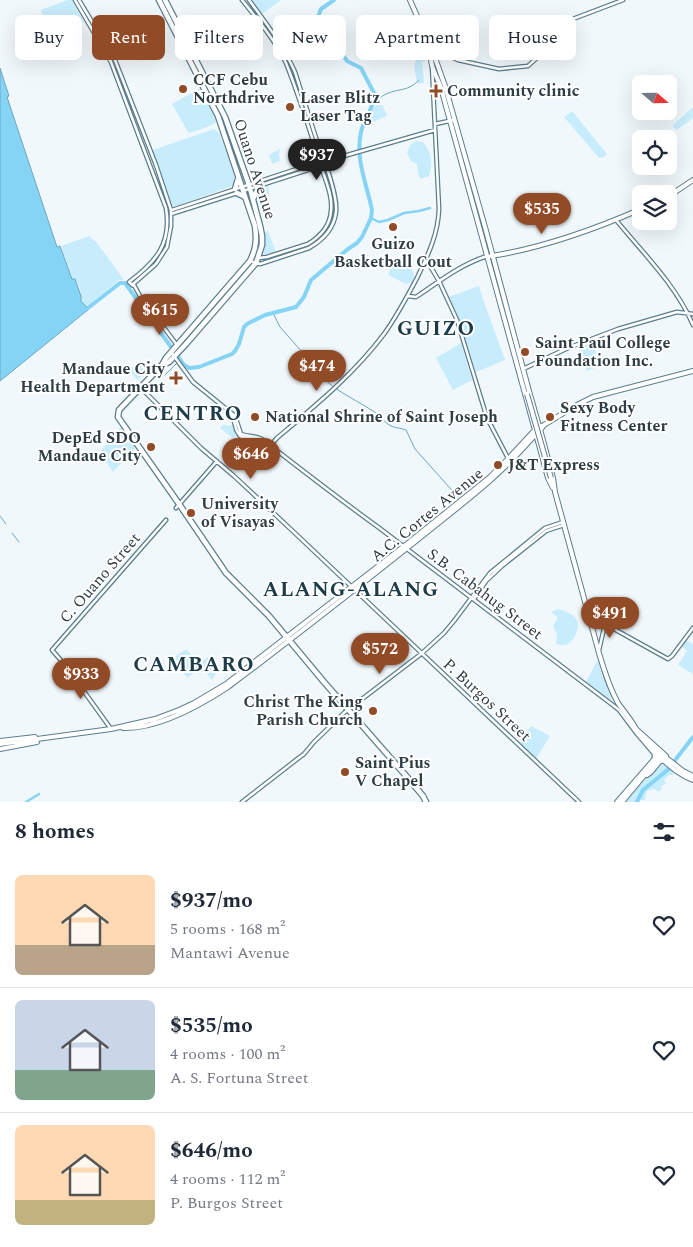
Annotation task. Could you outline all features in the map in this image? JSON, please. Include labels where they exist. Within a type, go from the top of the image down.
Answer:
[{"type":"highway","name":"Ouano Avenue","points":[[159,0],[170,14],[223,112],[253,199],[262,233],[262,245],[256,263],[174,354]]},
{"type":"highway","name":"Ouano Avenue","points":[[165,0],[218,116],[257,236],[257,244],[250,261],[174,354]]},
{"type":"highway","points":[[239,178],[236,191],[243,192]]},
{"type":"highway","points":[[253,199],[259,186]]},
{"type":"highway","points":[[174,354],[119,410],[118,414],[122,424],[227,573],[268,614],[408,778],[426,802]]},
{"type":"main road","points":[[410,0],[417,15]]},
{"type":"main road","points":[[433,60],[452,121]]},
{"type":"main road","points":[[434,63],[443,80],[452,121],[607,679],[616,699],[638,733],[659,755],[693,776]]},
{"type":"main road","points":[[677,191],[693,180]]},
{"type":"main road","points":[[489,256],[525,250],[632,214]]},
{"type":"main road","points":[[489,256],[523,369],[535,432],[548,478],[555,492]]},
{"type":"main road","name":"A.C. Cortes Avenue","points":[[0,743],[118,728],[155,719],[214,692],[242,674],[492,480],[530,435],[593,396],[693,371]]},
{"type":"main road","points":[[534,423],[541,428],[555,492]]},
{"type":"main road","points":[[530,435],[534,423]]},
{"type":"main road","name":"A.C. Cortes Avenue","points":[[509,460],[527,443],[535,432]]},
{"type":"main road","points":[[527,443],[533,441],[539,444]]},
{"type":"main road","points":[[614,706],[616,699]]},
{"type":"main road","points":[[0,743],[101,728],[104,730]]},
{"type":"main road","points":[[636,729],[667,761]]},
{"type":"main road","points":[[0,749],[54,740],[58,736]]},
{"type":"main road","points":[[622,802],[658,759],[659,755],[656,748]]},
{"type":"main road","points":[[617,802],[654,758],[659,755]]},
{"type":"main road","points":[[641,779],[651,772],[660,761],[667,761]]},
{"type":"main road","points":[[678,768],[683,776],[693,780]]},
{"type":"street","points":[[75,0],[111,62],[169,213]]},
{"type":"street","points":[[79,0],[115,60],[156,165],[171,210]]},
{"type":"street","points":[[242,0],[282,53],[320,161],[332,206],[330,219],[323,232],[308,244],[258,258]]},
{"type":"street","points":[[249,0],[289,58],[324,160],[337,206],[330,230],[309,248],[260,264],[250,261]]},
{"type":"street","points":[[462,60],[499,69],[528,66],[551,44],[565,22],[623,0]]},
{"type":"street","points":[[270,446],[333,389],[373,348],[408,296],[434,241],[439,217],[439,189],[431,69],[434,63]]},
{"type":"street","points":[[435,124],[452,121]]},
{"type":"street","points":[[169,213],[171,210],[236,191],[243,192],[249,187],[320,161],[435,130]]},
{"type":"street","points":[[249,187],[259,186],[321,166],[328,160]]},
{"type":"street","points":[[292,170],[294,174]]},
{"type":"street","points":[[169,213],[236,191]]},
{"type":"street","name":"S.B. Cabahug Street","points":[[169,213],[170,235],[161,258],[150,271],[132,284],[179,364],[193,382],[236,419],[240,435],[265,442],[614,706],[654,754],[654,758]]},
{"type":"street","points":[[616,220],[662,276],[688,314],[693,325]]},
{"type":"street","points":[[408,296],[416,297],[474,260],[489,256]]},
{"type":"street","points":[[426,259],[439,281],[457,320],[487,418],[509,460]]},
{"type":"street","points":[[523,369],[605,333],[667,314],[677,312],[693,314]]},
{"type":"street","name":"P. Burgos Street","points":[[140,387],[201,448],[353,588],[578,802]]},
{"type":"street","points":[[178,506],[216,461]]},
{"type":"street","name":"C. Ouano Street","points":[[111,729],[52,650],[166,520]]},
{"type":"street","points":[[242,802],[304,754],[348,710],[422,654],[450,627],[486,580],[506,562],[546,531],[564,524]]},
{"type":"street","points":[[598,651],[605,624],[668,659],[672,657],[693,628]]},
{"type":"shaded area","points":[[67,0],[72,0],[80,15],[43,15],[41,10]]},
{"type":"shaded area","points":[[251,0],[281,0],[262,14]]},
{"type":"shaded area","points":[[416,60],[426,61],[422,62],[424,83],[418,84]]},
{"type":"shaded area","points":[[201,88],[216,118],[216,122],[190,133],[172,104]]},
{"type":"shaded area","points":[[378,103],[383,106],[387,116],[367,125],[373,108]]},
{"type":"shaded area","points":[[693,107],[693,118],[677,130],[672,126]]},
{"type":"shaded area","points":[[572,111],[607,154],[604,157],[599,158],[564,117]]},
{"type":"shaded area","points":[[214,129],[219,133],[236,177],[236,184],[176,206],[171,206],[152,152],[153,150]]},
{"type":"shaded area","points":[[416,141],[423,142],[431,158],[429,176],[420,179],[417,164],[411,161],[407,153],[410,145]]},
{"type":"shaded area","points":[[280,149],[280,161],[272,164],[269,155]]},
{"type":"shaded area","points":[[268,185],[268,199],[258,207],[255,199],[260,189]]},
{"type":"shaded area","points":[[268,231],[276,252],[265,254],[263,252],[265,232]]},
{"type":"shaded area","points":[[89,236],[97,243],[124,280],[119,280],[87,306],[81,300],[79,286],[75,279],[73,279],[61,246]]},
{"type":"shaded area","points":[[402,256],[409,259],[414,276],[412,282],[406,284],[388,275],[394,260]]},
{"type":"shaded area","points":[[479,286],[505,360],[476,372],[449,297]]},
{"type":"shaded area","points":[[591,341],[602,365],[587,371],[576,346]]},
{"type":"shaded area","points":[[461,343],[472,380],[453,390],[436,358]]},
{"type":"shaded area","points":[[139,363],[146,373],[137,380],[129,369]]},
{"type":"shaded area","points":[[234,423],[236,433],[233,438],[220,428],[224,424],[230,426]]},
{"type":"shaded area","points":[[121,427],[135,448],[113,472],[100,452]]},
{"type":"shaded area","points":[[558,609],[572,615],[578,622],[576,634],[571,642],[566,645],[556,644],[557,634],[553,626],[557,617],[551,612]]},
{"type":"shaded area","points":[[686,640],[693,644],[693,674],[678,665],[687,651],[681,646]]},
{"type":"shaded area","points":[[186,649],[200,664],[208,657],[217,671],[212,680],[202,667],[187,678],[175,658]]},
{"type":"shaded area","points":[[598,659],[601,672],[612,701],[586,682]]},
{"type":"shaded area","points":[[531,726],[550,736],[536,759],[520,743]]},
{"type":"shaded area","points":[[664,763],[675,772],[664,780],[666,783],[659,792],[654,789],[647,791],[645,800],[624,802],[643,779],[649,776],[658,765]]},
{"type":"water","points":[[0,68],[9,96],[7,97],[57,247],[60,246],[72,279],[75,279],[81,301],[89,309],[0,381]]},
{"type":"waterway","points":[[88,308],[120,283],[125,283],[184,365],[189,368],[199,367],[232,354],[239,344],[244,327],[247,324],[265,315],[296,307],[304,297],[311,280],[362,237],[371,218],[372,210],[359,152],[362,127],[375,95],[361,68],[347,61],[318,17],[321,9],[334,0]]},
{"type":"waterway","points":[[373,104],[384,95],[407,88],[419,80]]},
{"type":"waterway","points":[[371,218],[379,222],[404,213],[430,208]]},
{"type":"waterway","points":[[273,313],[280,327],[303,353],[314,372],[332,386],[376,413],[389,425],[406,430],[415,449],[458,497]]},
{"type":"waterway","points":[[165,375],[180,360]]},
{"type":"waterway","points":[[0,516],[6,524]]},
{"type":"waterway","points":[[12,533],[19,542]]},
{"type":"waterway","points":[[637,802],[643,790],[670,768],[693,737]]},
{"type":"waterway","points":[[26,802],[39,794]]},
{"type":"place","name":"CCF Cebu Northdrive","points":[[183,89]]},
{"type":"place","name":"Community clinic","points":[[436,91]]},
{"type":"place","name":"Laser Blitz Laser Tag","points":[[290,107]]},
{"type":"place","name":"Guizo Basketball Cout","points":[[393,227]]},
{"type":"place","name":"Saint Paul College Foundation Inc.","points":[[525,352]]},
{"type":"place","name":"Mandaue City Health Department","points":[[176,378]]},
{"type":"place","name":"National Shrine of Saint Joseph","points":[[255,417]]},
{"type":"place","name":"Sexy Body Fitness Center","points":[[550,417]]},
{"type":"place","name":"DepEd SDO Mandaue City","points":[[151,447]]},
{"type":"place","name":"J&T Express","points":[[498,465]]},
{"type":"place","name":"University of Visayas","points":[[191,513]]},
{"type":"place","name":"Christ The King Parish Church","points":[[373,711]]},
{"type":"place","name":"Saint Pius V Chapel","points":[[345,772]]},
{"type":"district","name":"GUIZO","points":[[436,329]]},
{"type":"district","name":"CENTRO","points":[[193,414]]},
{"type":"district","name":"ALANG-ALANG","points":[[351,590]]},
{"type":"district","name":"CAMBARO","points":[[194,665]]}]
